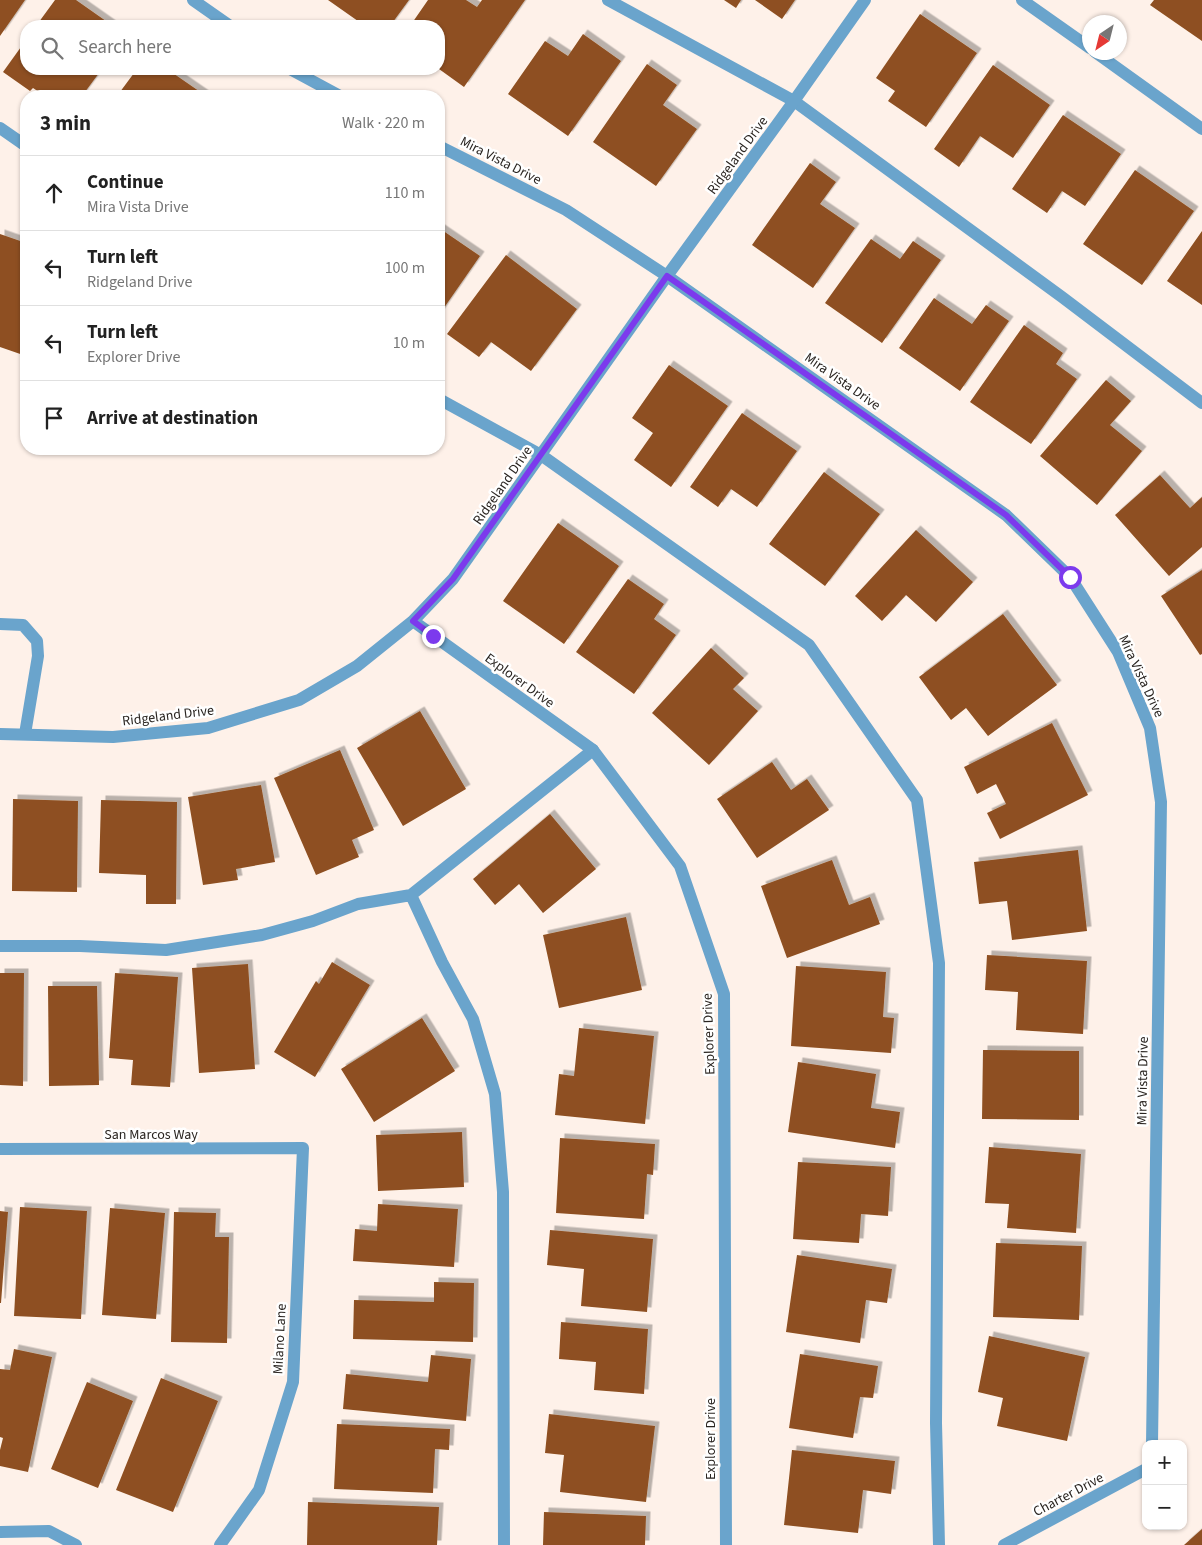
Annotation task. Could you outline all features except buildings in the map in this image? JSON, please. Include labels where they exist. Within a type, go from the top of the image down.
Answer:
[{"type":"street","points":[[193,0],[221,20]]},
{"type":"street","points":[[608,0],[794,101],[1062,297],[1202,403]]},
{"type":"street","name":"Ridgeland Drive","points":[[0,734],[113,737],[208,728],[298,700],[357,666],[413,621],[453,579],[865,0]]},
{"type":"street","points":[[1022,0],[1082,42]]},
{"type":"street","points":[[1106,60],[1202,130]]},
{"type":"street","points":[[301,75],[329,90]]},
{"type":"street","points":[[0,128],[20,142]]},
{"type":"street","name":"Mira Vista Drive","points":[[445,149],[566,210],[667,276],[1006,515],[1070,577],[1118,652],[1150,728],[1161,802],[1152,1440]]},
{"type":"street","points":[[445,402],[541,455],[809,645],[917,800],[939,963],[936,1423],[939,1545]]},
{"type":"street","name":"Explorer Drive","points":[[413,621],[593,750],[680,866],[724,994],[726,1545]]},
{"type":"street","points":[[0,624],[23,625],[37,641],[38,656],[25,734]]},
{"type":"street","points":[[0,946],[80,946],[166,950],[262,935],[313,921],[358,904],[411,895],[593,750]]},
{"type":"street","points":[[411,895],[442,962],[473,1019],[495,1094],[503,1192],[504,1545]]},
{"type":"street","name":"San Marcos Way","points":[[0,1149],[303,1148]]},
{"type":"street","name":"Milano Lane","points":[[220,1545],[259,1490],[293,1382],[303,1148]]},
{"type":"street","name":"Charter Drive","points":[[1004,1545],[1142,1471]]},
{"type":"street","points":[[0,1532],[49,1531],[76,1545]]},
{"type":"route","points":[[433,636],[413,621],[453,579],[667,276],[1006,515],[1070,577]]}]
